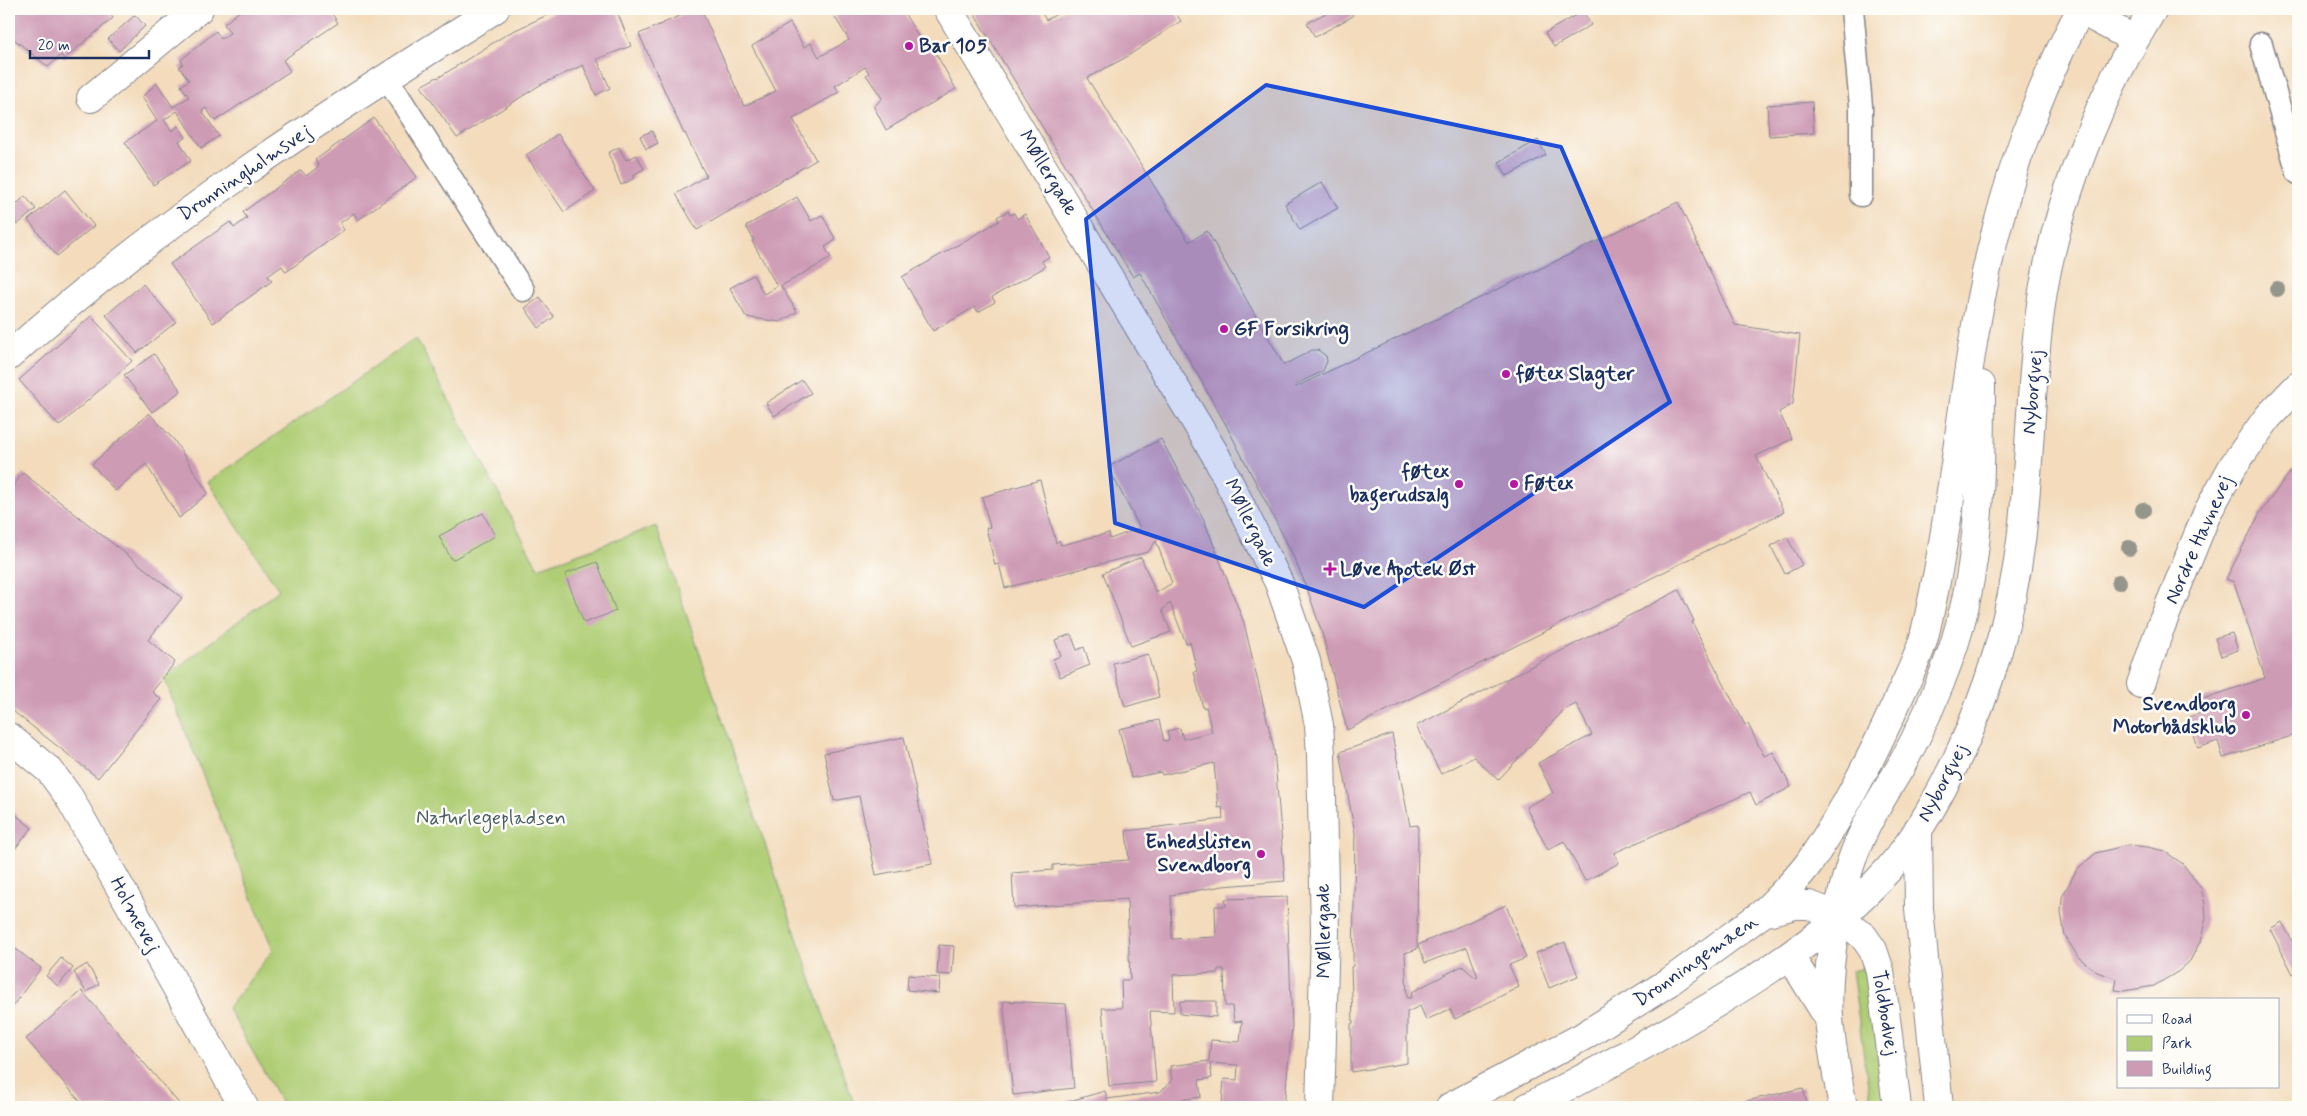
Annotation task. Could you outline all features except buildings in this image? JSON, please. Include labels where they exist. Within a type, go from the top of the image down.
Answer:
[{"type":"street","points":[[91,98],[199,9]]},
{"type":"street","name":"Dronningholmsvej","points":[[9,356],[68,305],[175,221],[386,77],[496,9]]},
{"type":"street","name":"Møllergade","points":[[948,9],[1215,454],[1279,584],[1306,662],[1320,725],[1321,755],[1325,931],[1320,1107]]},
{"type":"street","points":[[1763,913],[1808,864],[1841,811],[1884,731],[1923,640],[1946,524],[1980,304],[1994,241],[2023,142],[2046,84],[2080,9],[2134,39]]},
{"type":"street","name":"Nyborgvej","points":[[1839,916],[1888,870],[1918,828],[1959,753],[1981,705],[1995,662],[2009,608],[2021,540],[2043,291],[2054,243],[2084,149],[2134,39],[2153,9]]},
{"type":"street","points":[[1843,1107],[1829,1018],[1830,971],[1839,916],[1850,862],[1861,836],[1911,746],[1934,697],[1952,653],[1964,605],[1973,556],[1978,510],[1981,442],[1980,304]]},
{"type":"street","name":"Nordre Havnevej","points":[[2141,684],[2159,631],[2207,513],[2232,466],[2268,417],[2298,386]]},
{"type":"street","name":"Holmevej","points":[[9,737],[50,771],[69,797],[244,1107]]},
{"type":"street","points":[[1918,828],[1918,909],[1933,1028],[1939,1107]]},
{"type":"street","name":"Dronningemaen","points":[[1450,1107],[1582,1037],[1669,982],[1763,913],[1794,905],[1809,905],[1839,916]]},
{"type":"street","name":"Dronningemaen","points":[[1528,1107],[1675,1028],[1790,956],[1839,916]]},
{"type":"street","name":"Toldbodvej","points":[[1839,916],[1864,937],[1878,961],[1890,1037],[1897,1107]]},
{"type":"street","points":[[1790,956],[1829,1018]]},
{"type":"lane","points":[[1852,9],[1861,106],[1861,195]]},
{"type":"lane","points":[[2261,44],[2298,173]]},
{"type":"lane","points":[[386,77],[523,290]]},
{"type":"highlighted area","points":[[1266,85],[1561,147],[1670,402],[1364,607],[1115,523],[1086,219]]},
{"type":"green space","name":"Naturlegepladsen","points":[[416,338],[538,568],[656,526],[855,1107],[284,1107],[228,1008],[273,950],[164,678],[279,590],[208,482]]},
{"type":"green space","points":[[1869,967],[1885,1107],[1871,1107],[1852,971]]},
{"type":"place","name":"Bar 105","points":[[909,46]]},
{"type":"place","name":"GF Forsikring","points":[[1224,329]]},
{"type":"place","name":"føtex Slagter","points":[[1506,374]]},
{"type":"place","name":"føtex bagerudsalg","points":[[1459,484]]},
{"type":"place","name":"Føtex","points":[[1514,484]]},
{"type":"place","name":"Løve Apotek Øst","points":[[1330,569]]},
{"type":"place","name":"Svendborg Motorbådsklub","points":[[2246,715]]},
{"type":"place","name":"Enhedslisten Svendborg","points":[[1261,854]]}]
